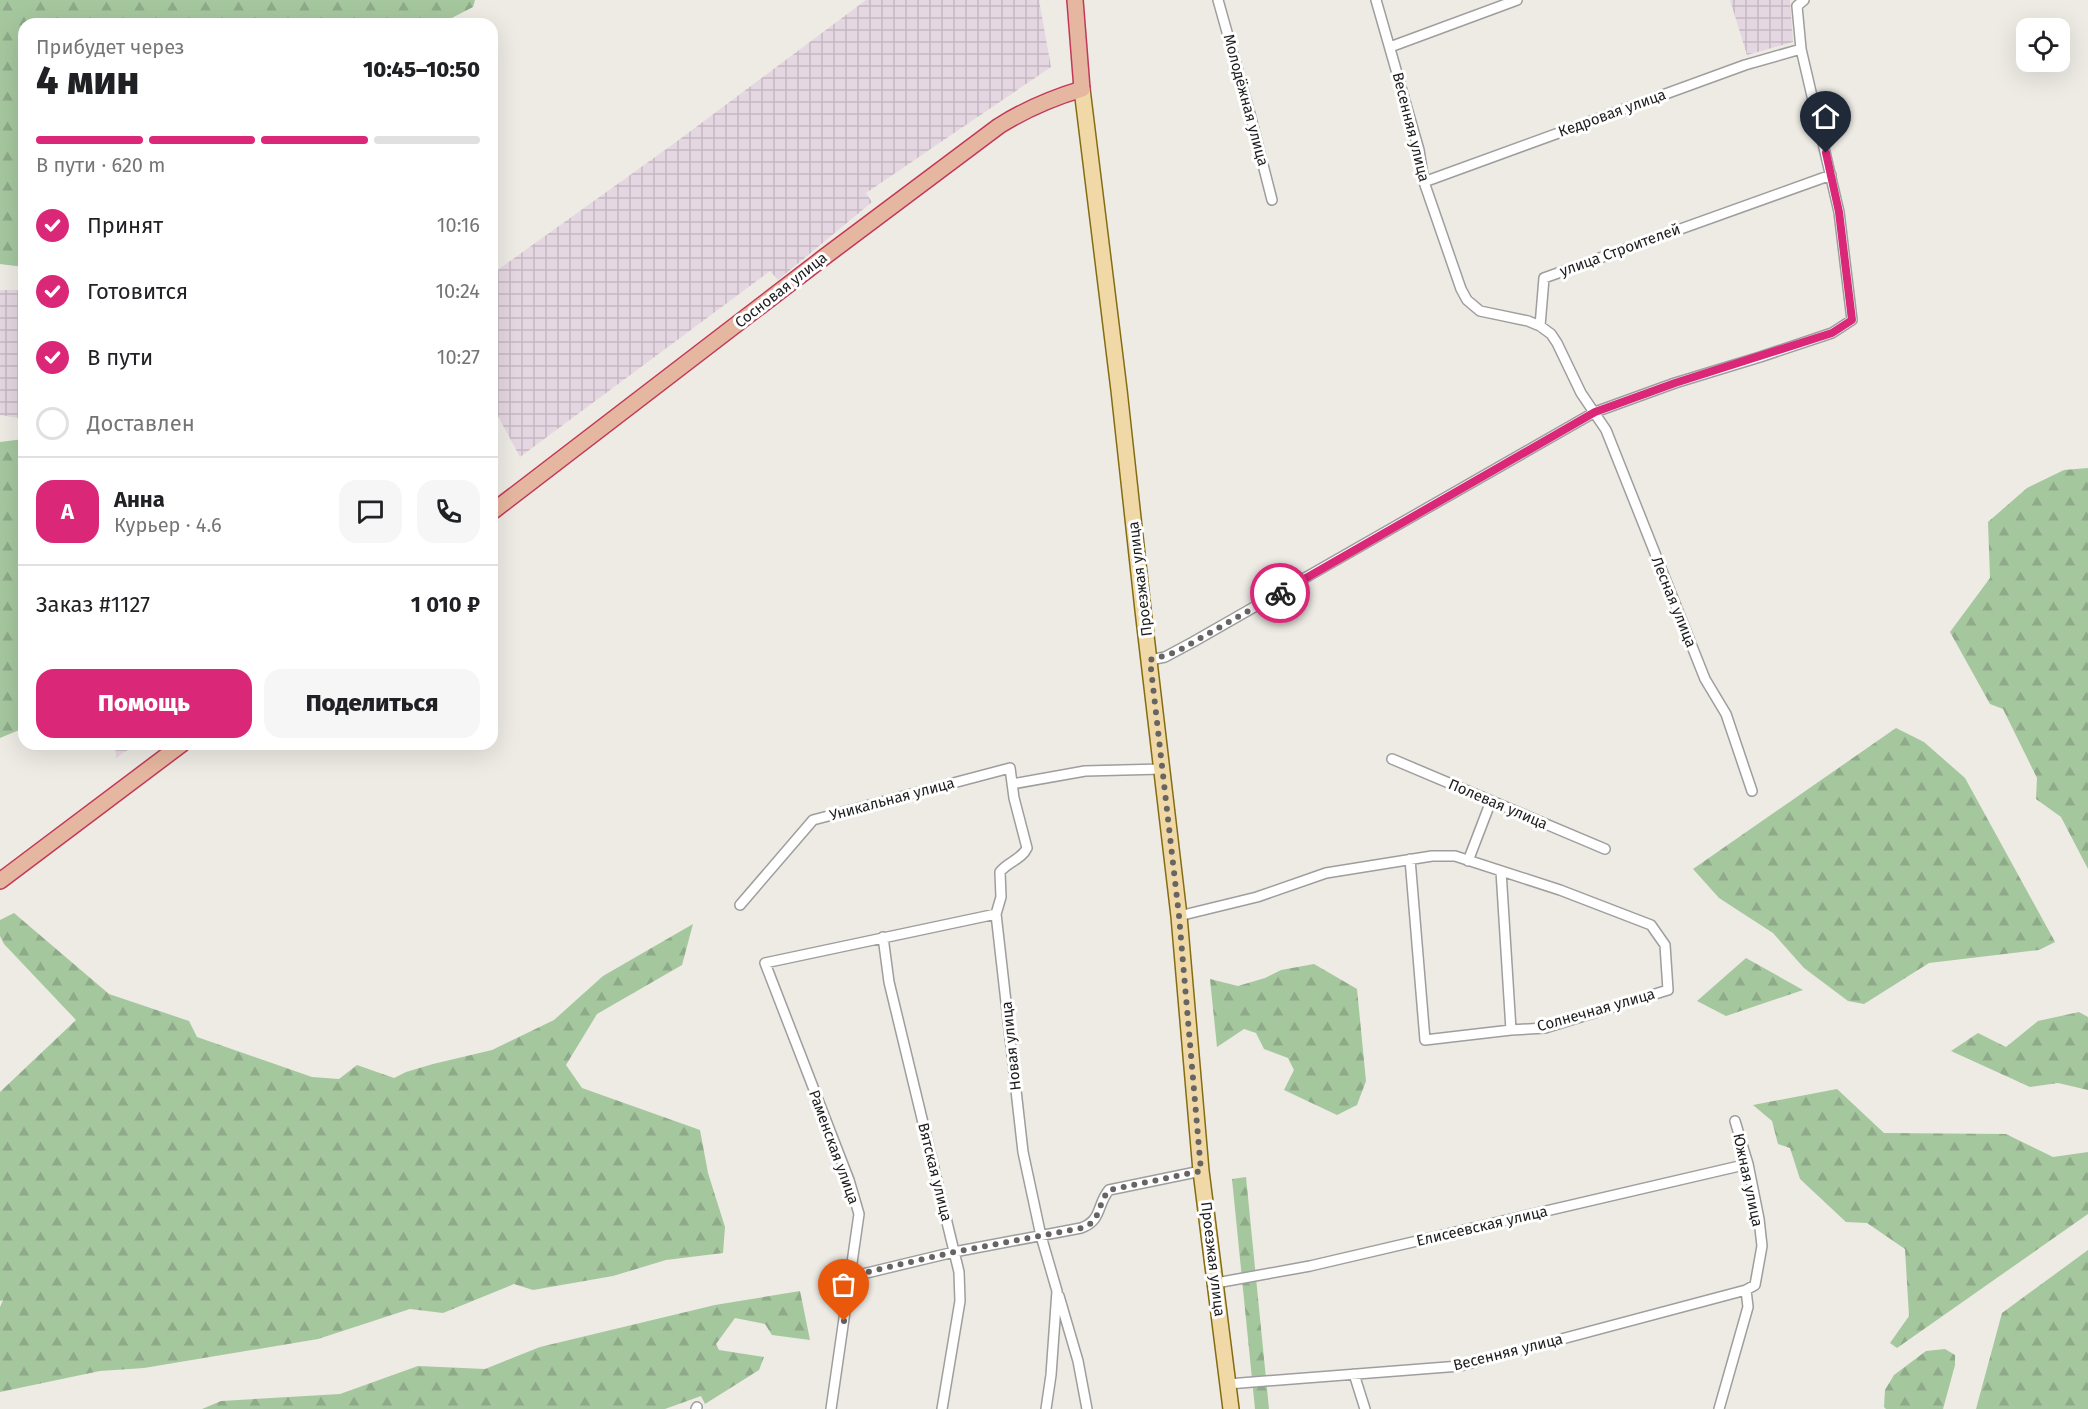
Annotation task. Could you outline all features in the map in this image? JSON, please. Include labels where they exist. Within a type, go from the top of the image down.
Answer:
[{"type":"highway","points":[[1075,0],[1082,89]]},
{"type":"highway","name":"Сосновая улица","points":[[498,507],[999,126],[1022,111],[1048,99],[1082,89]]},
{"type":"highway","points":[[0,881],[174,750]]},
{"type":"main road","name":"Проезжая улица","points":[[1082,89],[1179,916],[1201,1171],[1230,1409]]},
{"type":"street","name":"Молодёжная улица","points":[[1218,0],[1248,104],[1272,200]]},
{"type":"street","name":"Весенняя улица","points":[[1376,0],[1419,150],[1424,182],[1461,289],[1473,307],[1487,313],[1516,318],[1540,326]]},
{"type":"street","points":[[1390,47],[1517,0]]},
{"type":"street","points":[[1150,660],[1165,657],[1193,642],[1592,414],[1675,383],[1832,333],[1852,320],[1839,212],[1801,49],[1797,6],[1804,0]]},
{"type":"street","name":"Кедровая улица","points":[[1424,182],[1745,65],[1801,49]]},
{"type":"street","name":"улица Строителей","points":[[1540,326],[1544,278],[1831,175]]},
{"type":"street","name":"Лесная улица","points":[[1540,326],[1557,344],[1592,414],[1606,430],[1705,679],[1726,714],[1752,791]]},
{"type":"street","name":"Полевая улица","points":[[1392,759],[1605,849]]},
{"type":"street","name":"Уникальная улица","points":[[740,905],[813,820],[1010,768],[1012,784]]},
{"type":"street","points":[[1012,784],[1085,771],[1162,769]]},
{"type":"street","name":"Новая улица","points":[[1012,784],[1027,848],[1024,855],[1006,865],[1000,872],[1001,897],[996,914],[1023,1152],[1041,1236],[1057,1291],[1051,1375],[1046,1409]]},
{"type":"street","points":[[1468,861],[1491,801]]},
{"type":"street","name":"Солнечная улица","points":[[1179,916],[1257,897],[1326,873],[1410,859],[1455,856],[1560,890],[1651,925],[1665,945],[1668,990],[1545,1028],[1425,1040],[1410,859]]},
{"type":"street","points":[[1501,871],[1511,1030]]},
{"type":"street","points":[[883,937],[996,914]]},
{"type":"street","name":"Раменская улица","points":[[831,1409],[859,1214],[849,1180],[765,963],[883,937]]},
{"type":"street","name":"Вятская улица","points":[[883,937],[889,982],[959,1272],[960,1301],[942,1409]]},
{"type":"street","name":"Южная улица","points":[[1719,1409],[1748,1307],[1746,1290],[1755,1285],[1762,1246],[1748,1164],[1735,1121]]},
{"type":"street","name":"Елисеевская улица","points":[[1216,1283],[1310,1266],[1748,1164]]},
{"type":"street","points":[[850,1276],[1090,1224],[1095,1220],[1109,1190],[1201,1171]]},
{"type":"street","name":"Весенняя улица","points":[[1228,1384],[1460,1366],[1746,1290]]},
{"type":"street","points":[[1057,1291],[1078,1361],[1087,1409]]},
{"type":"street","points":[[1354,1374],[1365,1409]]},
{"type":"shaded area","points":[[866,0],[1039,0],[1051,67],[866,193],[872,202],[778,280],[770,271],[520,457],[498,416],[498,270],[672,145]]},
{"type":"shaded area","points":[[1730,0],[1790,0],[1793,42],[1747,55]]},
{"type":"shaded area","points":[[0,290],[18,290],[18,418],[0,415]]},
{"type":"shaded area","points":[[115,750],[127,750],[116,758]]},
{"type":"green space","points":[[0,0],[475,0],[473,7],[452,18],[18,18],[18,266],[0,264]]},
{"type":"green space","points":[[18,440],[18,730],[0,738],[0,442]]},
{"type":"green space","points":[[2088,468],[2088,869],[2061,817],[2036,799],[2037,778],[2003,709],[1990,704],[1950,632],[1990,578],[1988,522],[2027,488],[2064,470]]},
{"type":"green space","points":[[1896,728],[1924,742],[1965,778],[2055,942],[2039,950],[1929,963],[1864,1004],[1848,1001],[1804,968],[1773,933],[1719,898],[1693,869]]},
{"type":"green space","points":[[14,913],[109,994],[189,1021],[197,1037],[312,1077],[339,1079],[357,1065],[394,1078],[433,1064],[492,1050],[554,1020],[603,976],[693,924],[682,965],[597,1014],[566,1065],[582,1088],[700,1130],[708,1173],[725,1227],[723,1253],[666,1260],[613,1276],[533,1290],[514,1284],[443,1313],[410,1309],[318,1339],[144,1368],[100,1371],[0,1392],[0,1307],[3,1300],[0,1301],[0,1092],[76,1020],[4,944],[0,936],[0,920]]},
{"type":"green space","points":[[1746,958],[1803,990],[1726,1016],[1697,1001]]},
{"type":"green space","points":[[1314,964],[1357,989],[1366,1081],[1357,1105],[1337,1115],[1284,1090],[1294,1070],[1288,1058],[1264,1049],[1256,1033],[1244,1029],[1217,1047],[1210,979],[1238,986],[1265,978],[1281,970]]},
{"type":"green space","points":[[2079,1012],[2088,1017],[2088,1090],[2058,1083],[2030,1087],[1951,1051],[1978,1033],[2006,1047],[2038,1021]]},
{"type":"green space","points":[[1837,1089],[1884,1133],[2006,1134],[2053,1157],[2088,1152],[2088,1214],[1897,1348],[1890,1343],[1909,1316],[1905,1249],[1867,1223],[1846,1222],[1800,1179],[1790,1148],[1778,1144],[1772,1121],[1753,1105]]},
{"type":"green space","points":[[1246,1177],[1269,1409],[1255,1409],[1232,1179]]},
{"type":"green space","points":[[2088,1250],[2088,1409],[1976,1409],[2002,1313]]},
{"type":"green space","points":[[800,1291],[810,1340],[772,1335],[765,1324],[735,1318],[716,1344],[719,1350],[764,1357],[759,1370],[705,1404],[701,1396],[665,1409],[202,1409],[221,1401],[340,1394],[418,1366],[485,1369],[540,1347],[715,1305]]},
{"type":"green space","points":[[1945,1349],[1955,1355],[1955,1365],[1943,1409],[1886,1409],[1884,1407],[1885,1390],[1894,1375],[1926,1351]]},
{"type":"way so far","points":[[844,1321],[850,1276],[954,1252],[1082,1228],[1095,1220],[1109,1190],[1201,1171],[1179,916],[1150,660],[1176,652],[1280,593]]},
{"type":"route","points":[[1280,593],[1595,412],[1675,383],[1832,333],[1844,327],[1852,320],[1839,212],[1826,153]]}]
